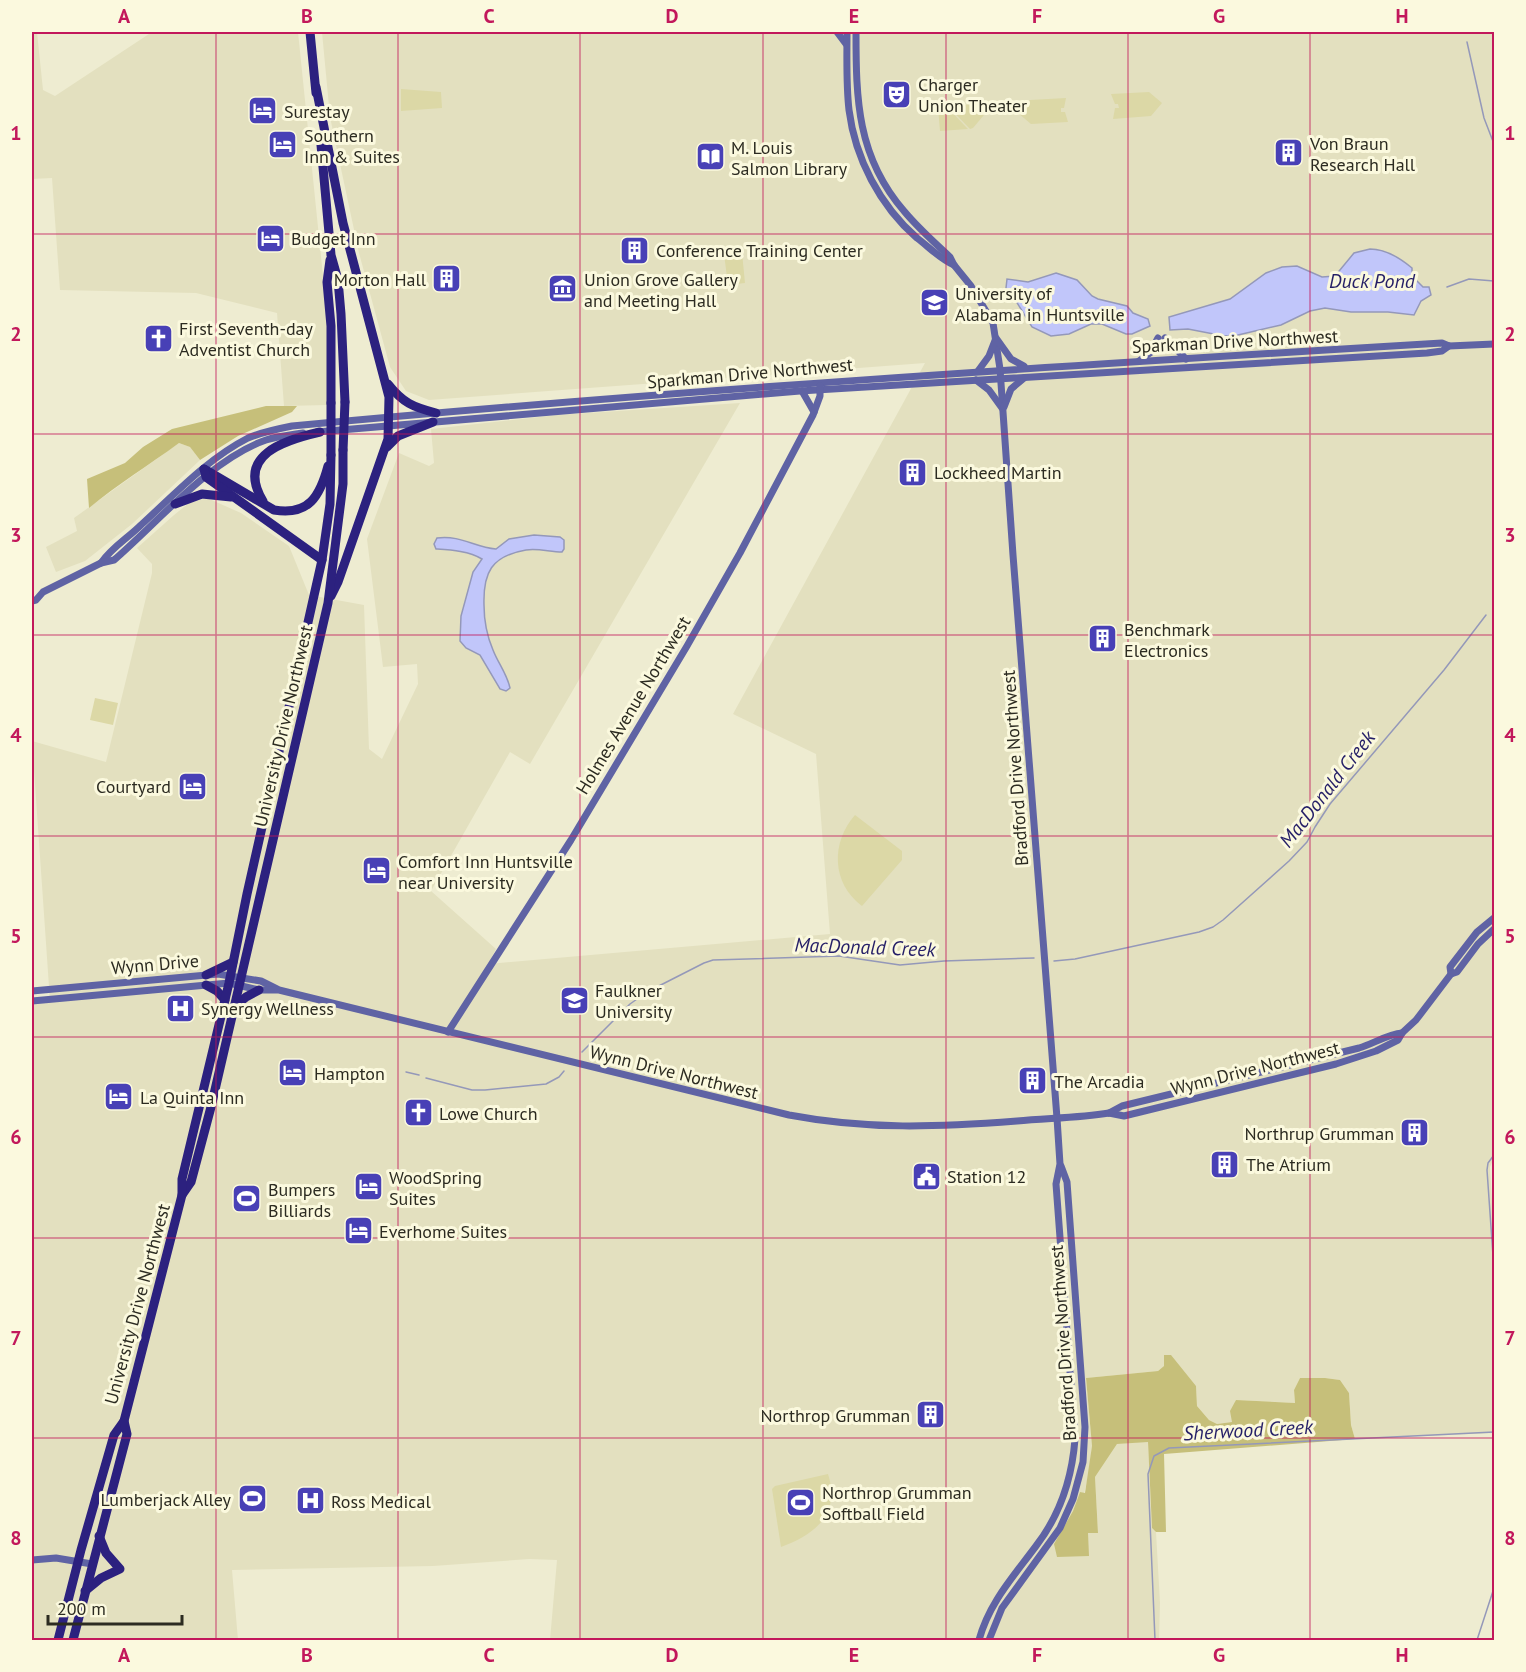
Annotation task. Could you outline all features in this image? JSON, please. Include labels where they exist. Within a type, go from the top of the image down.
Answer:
[{"type":"highway","name":"University Drive Northwest","points":[[182,1195],[191,1182],[241,982],[327,603],[343,484],[345,364],[338,280],[331,255],[311,32]]},
{"type":"highway","points":[[316,87],[344,229],[389,397],[388,439],[385,449],[338,582],[327,603]]},
{"type":"highway","name":"University Drive Northwest","points":[[58,1641],[114,1435],[123,1421],[182,1195],[182,1179],[230,979],[322,560],[330,504],[332,455],[327,282],[331,255]]},
{"type":"highway","points":[[329,304],[336,310],[340,352],[345,364]]},
{"type":"highway","points":[[384,379],[399,398],[434,418]]},
{"type":"highway","points":[[385,449],[398,436],[434,418]]},
{"type":"highway","points":[[265,503],[257,491],[254,479],[262,458],[280,444],[320,432]]},
{"type":"highway","points":[[207,473],[274,510],[286,512],[308,505],[322,488],[332,455]]},
{"type":"highway","points":[[207,473],[233,497],[322,560]]},
{"type":"highway","points":[[175,504],[202,494],[233,497]]},
{"type":"highway","points":[[225,1000],[206,980],[233,962]]},
{"type":"highway","points":[[235,1006],[259,990]]},
{"type":"highway","name":"University Drive Northwest","points":[[72,1641],[127,1434],[123,1421]]},
{"type":"highway","points":[[85,1591],[101,1578],[120,1569],[106,1553],[99,1536]]},
{"type":"main road","points":[[837,32],[845,41],[847,49]]},
{"type":"main road","points":[[847,32],[849,112],[859,151],[868,172],[890,209],[911,232],[955,267]]},
{"type":"main road","points":[[856,32],[858,112],[871,158],[879,176],[897,203],[950,257],[955,267],[971,286],[993,323],[1000,369]]},
{"type":"main road","points":[[996,338],[1011,359],[1026,367]]},
{"type":"main road","points":[[978,371],[989,356],[996,338]]},
{"type":"main road","points":[[1139,362],[1150,353],[1161,338],[1186,359]]},
{"type":"main road","name":"Sparkman Drive Northwest","points":[[32,593],[43,592],[101,563],[114,560],[175,504],[228,450],[249,438],[292,426],[388,422],[1026,367],[1442,343],[1449,346],[1494,344]]},
{"type":"main road","name":"Sparkman Drive Northwest","points":[[434,418],[802,391],[820,386],[1024,378],[1442,351],[1449,346]]},
{"type":"main road","name":"Bradford Drive Northwest","points":[[979,1641],[993,1604],[1052,1522],[1067,1485],[1073,1460],[1075,1424],[1056,1184],[1060,1164],[1057,1118],[1000,369]]},
{"type":"main road","points":[[1003,410],[1011,389],[1024,378]]},
{"type":"main road","points":[[976,381],[989,390],[1003,410]]},
{"type":"main road","name":"Holmes Avenue Northwest","points":[[448,1032],[571,840],[687,646],[740,553],[814,412],[820,386]]},
{"type":"main road","points":[[802,391],[814,412]]},
{"type":"main road","name":"Sparkman Drive Northwest","points":[[101,563],[108,552],[207,473],[266,440],[388,422]]},
{"type":"main road","name":"Sparkman Drive Northwest","points":[[32,601],[43,592]]},
{"type":"main road","name":"Wynn Drive Northwest","points":[[1450,974],[1450,967],[1477,932],[1494,918]]},
{"type":"main road","name":"Wynn Drive Northwest","points":[[241,982],[259,990],[279,990],[753,1107],[839,1124],[911,1127],[1109,1113],[1124,1116],[1336,1064],[1377,1051],[1398,1040],[1450,974],[1456,972],[1473,949],[1494,929]]},
{"type":"main road","name":"Wynn Drive","points":[[32,991],[230,979],[241,982],[261,981],[279,990]]},
{"type":"main road","name":"Wynn Drive","points":[[32,1001],[206,980]]},
{"type":"main road","name":"Bradford Drive Northwest","points":[[989,1641],[1002,1608],[1060,1528],[1073,1499],[1083,1462],[1085,1427],[1067,1182],[1060,1164]]},
{"type":"main road","points":[[32,1560],[56,1558],[92,1564]]},
{"type":"shaded area","points":[[32,32],[37,32],[43,90],[55,96],[152,32],[298,32],[327,315],[327,405],[284,406],[277,313],[196,293],[60,290],[52,178],[32,179]]},
{"type":"shaded area","points":[[322,32],[1494,32],[1494,1158],[1490,1167],[1494,1237],[1494,1433],[1355,1439],[1351,1425],[1349,1393],[1340,1380],[1300,1378],[1294,1390],[1295,1403],[1236,1400],[1232,1422],[1217,1424],[1209,1420],[1197,1406],[1196,1386],[1164,1366],[1158,1371],[1086,1378],[1092,1446],[1089,1473],[1084,1494],[1080,1492],[1063,1529],[1088,1533],[1098,1532],[1095,1477],[1117,1444],[1148,1441],[1152,1528],[1156,1532],[1160,1603],[1159,1640],[550,1640],[557,1560],[529,1559],[433,1566],[232,1570],[238,1640],[32,1640],[32,1004],[50,1001],[32,741],[106,762],[152,573],[152,564],[137,548],[174,515],[189,503],[207,498],[241,513],[289,546],[309,595],[364,605],[369,749],[382,759],[418,684],[417,664],[383,667],[367,539],[399,453],[429,466],[434,463],[431,429],[557,415],[740,403],[530,764],[510,752],[431,891],[496,949],[488,964],[830,934],[816,754],[733,714],[925,363],[429,400],[406,391],[390,367],[359,253],[330,117]]},
{"type":"shaded area","points":[[401,89],[441,92],[442,108],[401,111]]},
{"type":"shaded area","points":[[1149,92],[1162,103],[1151,116],[1113,119],[1115,108],[1119,108],[1111,94]]},
{"type":"shaded area","points":[[1066,98],[1061,112],[1065,112],[1068,122],[1031,124],[1018,113],[1030,100]]},
{"type":"shaded area","points":[[994,103],[970,129],[948,106]]},
{"type":"shaded area","points":[[946,106],[968,129],[940,131],[938,107]]},
{"type":"shaded area","points":[[742,252],[745,283],[728,285],[724,254]]},
{"type":"shaded area","points":[[266,406],[297,406],[292,412],[238,436],[200,460],[190,447],[179,443],[89,508],[87,479],[125,463],[143,447],[172,429]]},
{"type":"shaded area","points":[[179,443],[190,447],[200,460],[132,524],[85,561],[56,572],[46,547],[77,531],[74,518]]},
{"type":"shaded area","points":[[95,698],[118,703],[113,725],[90,720]]},
{"type":"shaded area","points":[[855,815],[902,851],[902,860],[862,906],[844,886],[838,862],[838,850],[842,837]]},
{"type":"shaded area","points":[[1164,1355],[1171,1355],[1196,1386],[1197,1406],[1209,1420],[1217,1424],[1232,1422],[1230,1411],[1236,1400],[1295,1403],[1294,1390],[1300,1378],[1340,1380],[1349,1393],[1351,1425],[1355,1439],[1164,1454],[1166,1532],[1156,1532],[1152,1528],[1148,1442],[1117,1444],[1095,1477],[1098,1533],[1088,1533],[1089,1556],[1057,1557],[1054,1544],[1073,1511],[1080,1492],[1085,1493],[1092,1446],[1086,1378],[1158,1371],[1164,1366]]},
{"type":"shaded area","name":"Northrop Grumman Softball Field","points":[[828,1474],[831,1500],[822,1521],[805,1536],[781,1547],[772,1489],[775,1486]]},
{"type":"water","name":"Duck Pond","points":[[1370,249],[1387,252],[1398,258],[1412,268],[1412,276],[1423,287],[1429,287],[1431,295],[1421,301],[1414,315],[1351,312],[1325,308],[1310,311],[1281,325],[1238,335],[1224,336],[1188,329],[1170,330],[1169,317],[1230,299],[1266,273],[1282,267],[1297,266],[1322,277],[1335,276],[1354,253]]},
{"type":"water","points":[[1056,273],[1077,280],[1092,296],[1098,299],[1127,306],[1133,313],[1148,319],[1150,326],[1132,334],[1126,334],[1102,324],[1091,324],[1069,334],[1051,336],[1032,327],[1016,301],[1005,297],[1007,279],[1028,282]]},
{"type":"water","points":[[534,535],[560,537],[564,540],[564,549],[562,552],[535,549],[514,553],[497,562],[485,584],[486,628],[493,650],[509,683],[510,688],[506,691],[500,689],[480,655],[466,648],[460,641],[461,616],[473,572],[482,559],[454,550],[436,549],[434,544],[437,538],[446,538],[496,549],[509,539]]},
{"type":"waterway","points":[[1467,42],[1484,118],[1494,144]]},
{"type":"waterway","points":[[1447,287],[1469,279],[1494,281]]},
{"type":"waterway","name":"MacDonald Creek","points":[[1054,961],[1075,959],[1199,932],[1223,920],[1307,842],[1330,804],[1444,670],[1486,615]]},
{"type":"waterway","name":"MacDonald Creek","points":[[582,1052],[630,1004],[647,992],[713,960],[839,956],[900,965],[1034,958]]},
{"type":"waterway","name":"MacDonald Creek","points":[[426,1078],[472,1090],[485,1090],[546,1084],[559,1077],[564,1071]]},
{"type":"waterway","name":"MacDonald Creek","points":[[406,1072],[419,1075]]},
{"type":"waterway","name":"Sherwood Creek","points":[[1494,1155],[1488,1163],[1487,1170],[1494,1270]]},
{"type":"waterway","name":"Sherwood Creek","points":[[1155,1640],[1148,1474],[1154,1456],[1169,1448],[1494,1432]]},
{"type":"waterway","points":[[1477,1640],[1494,1588]]},
{"type":"place","name":"Charger Union Theater","points":[[897,94]]},
{"type":"place","name":"Surestay","points":[[263,111]]},
{"type":"place","name":"Southern Inn & Suites","points":[[283,145]]},
{"type":"place","name":"Von Braun Research Hall","points":[[1289,153]]},
{"type":"place","name":"M. Louis Salmon Library","points":[[710,157]]},
{"type":"place","name":"Budget Inn","points":[[270,238]]},
{"type":"place","name":"Conference Training Center","points":[[635,250]]},
{"type":"place","name":"Morton Hall","points":[[447,279]]},
{"type":"place","name":"Union Grove Gallery and Meeting Hall","points":[[563,289]]},
{"type":"place","name":"University of Alabama in Huntsville","points":[[934,303]]},
{"type":"place","name":"First Seventh-day Adventist Church","points":[[158,338]]},
{"type":"place","name":"Lockheed Martin","points":[[913,472]]},
{"type":"place","name":"Benchmark Electronics","points":[[1103,639]]},
{"type":"place","name":"Courtyard","points":[[192,786]]},
{"type":"place","name":"Comfort Inn Huntsville near University","points":[[377,871]]},
{"type":"place","name":"Faulkner University","points":[[574,1000]]},
{"type":"place","name":"Synergy Wellness","points":[[180,1008]]},
{"type":"place","name":"Hampton","points":[[293,1073]]},
{"type":"place","name":"The Arcadia","points":[[1033,1081]]},
{"type":"place","name":"La Quinta Inn","points":[[119,1097]]},
{"type":"place","name":"Lowe Church","points":[[418,1113]]},
{"type":"place","name":"Northrup Grumman","points":[[1415,1133]]},
{"type":"place","name":"The Atrium","points":[[1225,1164]]},
{"type":"place","name":"Station 12","points":[[926,1176]]},
{"type":"place","name":"WoodSpring Suites","points":[[368,1187]]},
{"type":"place","name":"Bumpers Billiards","points":[[247,1199]]},
{"type":"place","name":"Everhome Suites","points":[[358,1231]]},
{"type":"place","name":"Northrop Grumman","points":[[931,1415]]},
{"type":"place","name":"Lumberjack Alley","points":[[252,1499]]},
{"type":"place","name":"Ross Medical","points":[[310,1501]]},
{"type":"place","name":"Northrop Grumman Softball Field","points":[[801,1502]]}]
